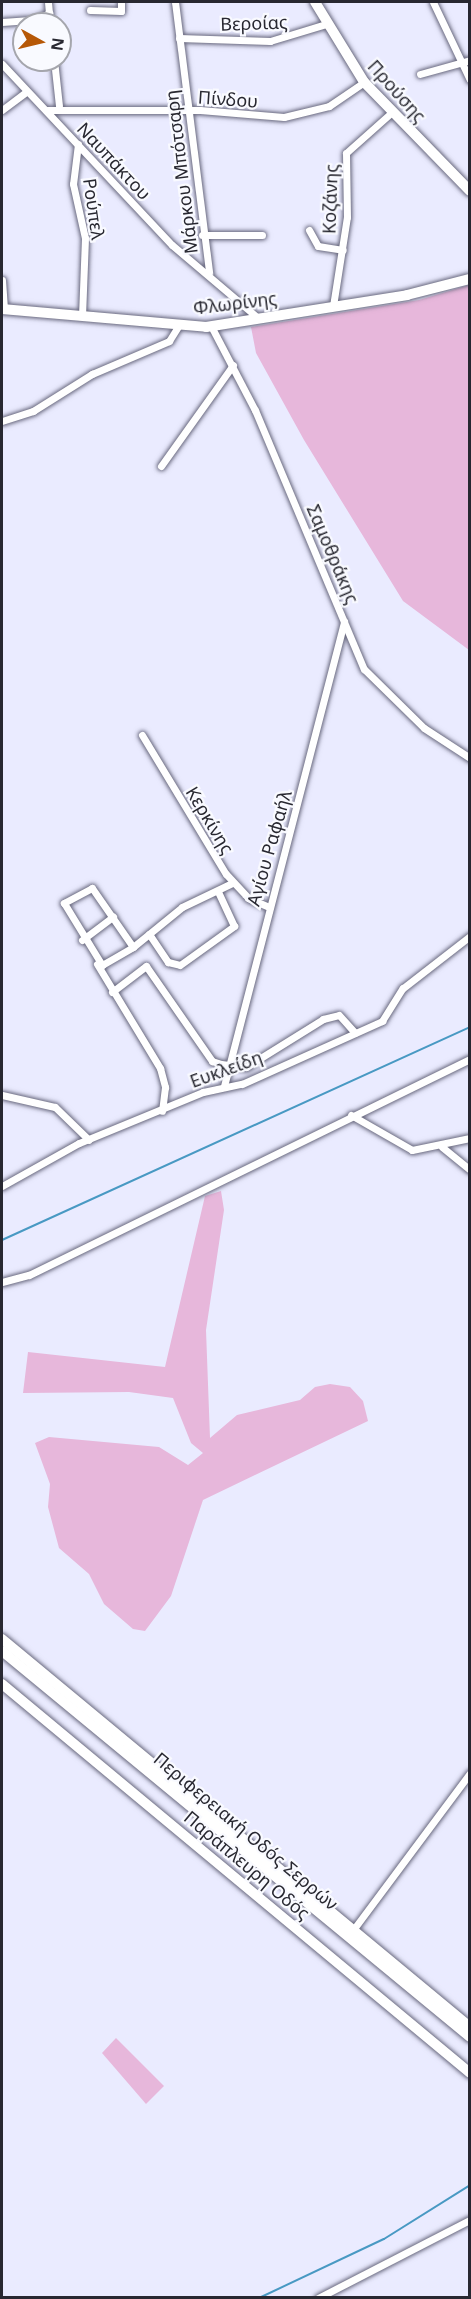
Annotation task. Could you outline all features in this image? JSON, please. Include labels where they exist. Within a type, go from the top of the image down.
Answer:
[{"type":"main road","name":"Προύσης","points":[[315,2],[326,24],[364,82],[470,191]]},
{"type":"main road","name":"Φλωρίνης","points":[[3,309],[211,326],[333,306],[470,279]]},
{"type":"main road","name":"Παράπλευρη Οδός","points":[[2,1639],[353,1930],[467,2031]]},
{"type":"main road","name":"Περιφερειακή Οδός Σερρών","points":[[2,1650],[467,2031]]},
{"type":"main road","name":"Παράπλευρη Οδός","points":[[2,1684],[470,2073]]},
{"type":"street","points":[[90,10],[121,11],[121,2]]},
{"type":"street","name":"Μάρκου Μπότσαρη","points":[[175,2],[202,235],[210,274],[258,318]]},
{"type":"street","points":[[433,2],[470,80]]},
{"type":"street","name":"Βεροίας","points":[[179,38],[270,41],[326,24]]},
{"type":"street","points":[[420,75],[470,60]]},
{"type":"street","name":"Ναυπάκτου","points":[[2,65],[172,245],[210,274]]},
{"type":"street","points":[[55,72],[58,106]]},
{"type":"street","name":"Πίνδου","points":[[46,110],[58,106],[284,117],[329,106],[364,82]]},
{"type":"street","points":[[2,110],[27,91]]},
{"type":"street","name":"Κοζάνης","points":[[333,306],[343,250],[347,152],[392,112]]},
{"type":"street","name":"Ρούπελ","points":[[78,144],[73,184],[85,238],[82,316]]},
{"type":"street","points":[[309,230],[318,246],[343,250]]},
{"type":"street","points":[[202,235],[262,235]]},
{"type":"street","points":[[2,280],[3,309]]},
{"type":"street","points":[[2,421],[40,408],[92,374],[169,341],[179,325]]},
{"type":"street","name":"Σαμοθράκης","points":[[211,326],[233,365],[353,644],[376,685],[428,731],[470,758]]},
{"type":"street","points":[[161,466],[233,365]]},
{"type":"street","name":"Αγίου Ραφαήλ","points":[[224,1086],[267,906],[344,620]]},
{"type":"street","points":[[338,645],[353,644]]},
{"type":"street","name":"Κερκίνης","points":[[142,735],[232,883],[267,906]]},
{"type":"street","points":[[218,891],[232,883]]},
{"type":"street","points":[[133,947],[92,887],[66,901],[63,909],[160,1068],[165,1087],[162,1111]]},
{"type":"street","points":[[96,962],[104,965],[133,947],[182,907],[213,888],[218,891],[234,926],[180,965],[168,962],[149,934]]},
{"type":"street","points":[[82,940],[113,917]]},
{"type":"street","name":"Ευκλείδη","points":[[2,1186],[89,1140],[224,1086],[242,1084],[387,1018],[403,988],[470,936]]},
{"type":"street","points":[[112,992],[146,966],[212,1060],[230,1065],[246,1067],[265,1058],[300,1029],[323,1019],[339,1015],[354,1033]]},
{"type":"street","points":[[2,1282],[29,1275],[351,1115],[470,1059]]},
{"type":"street","points":[[2,1095],[55,1107],[89,1140]]},
{"type":"street","points":[[351,1115],[405,1148],[442,1147],[470,1138]]},
{"type":"street","points":[[442,1147],[470,1170]]},
{"type":"street","points":[[353,1930],[470,1773]]},
{"type":"street","points":[[318,2298],[470,2220]]},
{"type":"shaded area","points":[[470,285],[469,650],[403,601],[304,440],[256,353],[251,327],[419,300]]},
{"type":"shaded area","points":[[221,1191],[224,1210],[206,1330],[210,1438],[237,1415],[300,1400],[315,1387],[330,1384],[350,1387],[363,1401],[368,1421],[203,1500],[171,1596],[145,1631],[133,1629],[104,1604],[89,1574],[59,1548],[48,1507],[50,1484],[35,1443],[49,1437],[159,1447],[188,1465],[203,1453],[191,1443],[173,1398],[129,1392],[23,1393],[28,1352],[165,1367],[205,1196]]},
{"type":"shaded area","points":[[116,2038],[164,2086],[146,2104],[102,2053]]},
{"type":"waterway","points":[[2,1240],[470,1027]]},
{"type":"waterway","points":[[259,2298],[384,2239],[470,2185]]}]
